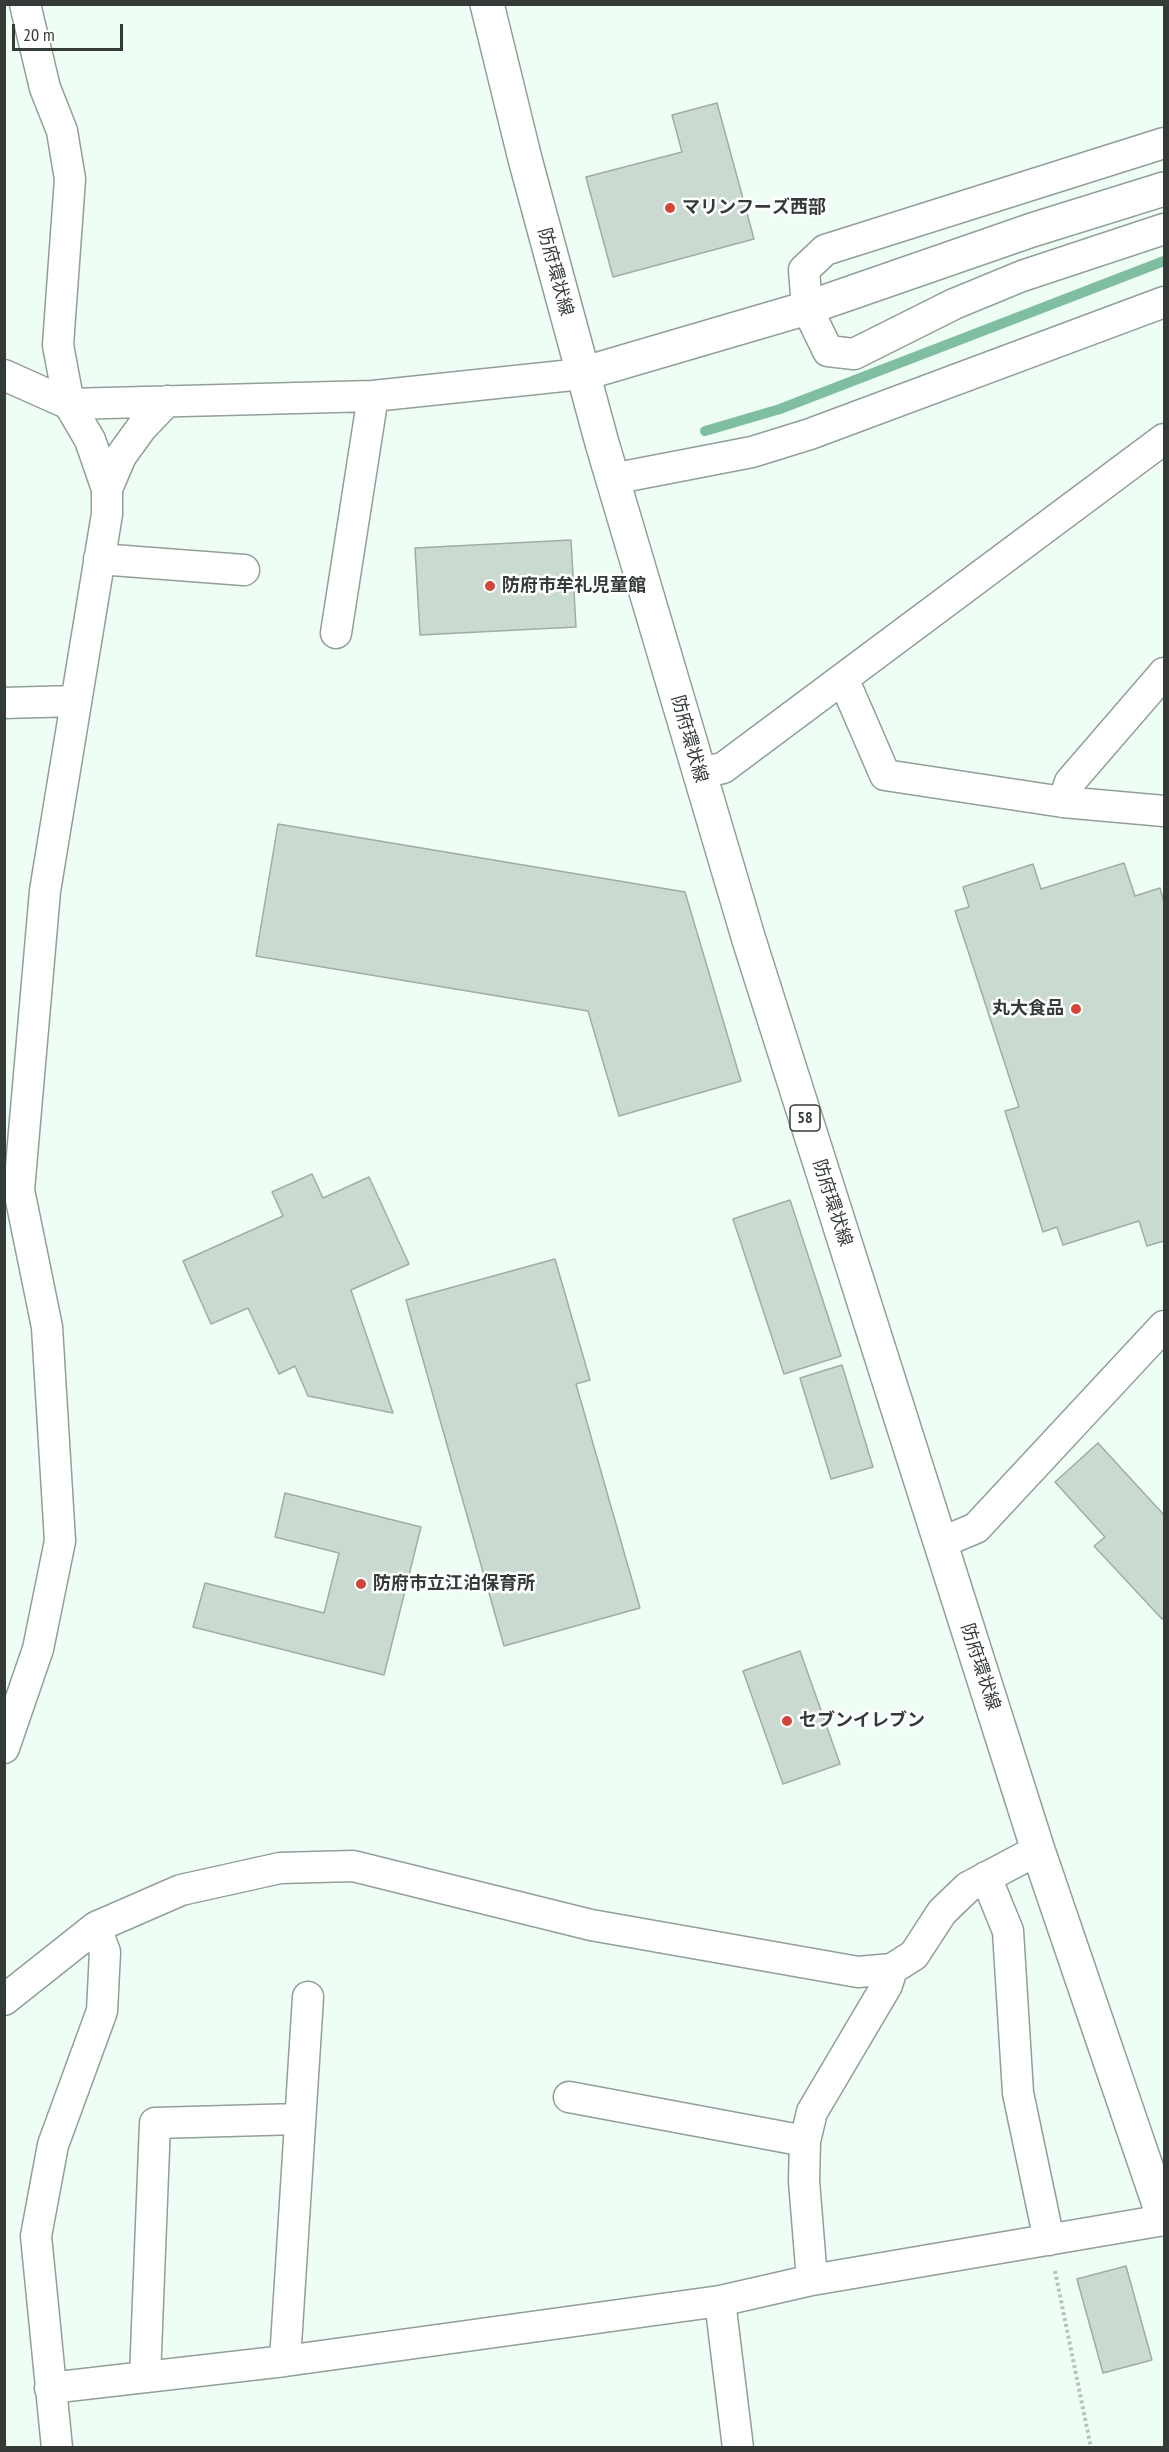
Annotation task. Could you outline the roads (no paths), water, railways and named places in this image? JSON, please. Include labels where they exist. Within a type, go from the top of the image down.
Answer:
[{"type":"main road","name":"防府環状線","points":[[487,4],[582,374],[749,940],[1038,1850],[1164,2219]]},
{"type":"main road","points":[[582,374],[807,308],[1032,230],[1164,189]]},
{"type":"street","points":[[4,1748],[38,1649],[60,1541],[47,1327],[19,1190],[45,891],[107,514],[107,489],[90,440],[69,404],[58,345],[70,179],[62,131],[18,6]]},
{"type":"street","points":[[1164,143],[825,250],[804,270],[807,308],[828,351],[854,354],[954,304],[1022,276],[1164,229]]},
{"type":"street","points":[[612,479],[752,452],[810,434],[1164,302]]},
{"type":"street","points":[[4,375],[69,404],[373,396],[582,374]]},
{"type":"street","points":[[336,633],[373,396]]},
{"type":"street","points":[[107,489],[121,456],[142,427],[167,401]]},
{"type":"street","points":[[699,773],[723,768],[1164,440]]},
{"type":"street","points":[[99,559],[244,570]]},
{"type":"street","points":[[1063,802],[1070,782],[1164,673]]},
{"type":"street","points":[[839,683],[849,692],[885,775],[1063,802],[1164,811]]},
{"type":"street","points":[[4,703],[75,701]]},
{"type":"street","points":[[940,1543],[976,1528],[1164,1326]]},
{"type":"street","points":[[4,2000],[96,1927],[181,1890],[280,1868],[353,1866],[591,1925],[858,1972],[892,1969],[914,1954],[942,1912],[968,1887],[1038,1850]]},
{"type":"street","points":[[986,1877],[1008,1931],[1018,2094],[1049,2241]]},
{"type":"street","points":[[57,2448],[36,2236],[53,2145],[102,2011],[105,1953],[96,1927]]},
{"type":"street","points":[[812,2280],[804,2181],[805,2141],[812,2112],[887,1985],[892,1969]]},
{"type":"street","points":[[285,2361],[308,1996]]},
{"type":"street","points":[[569,2097],[805,2141]]},
{"type":"street","points":[[145,2377],[155,2123],[299,2119]]},
{"type":"street","points":[[50,2388],[285,2361],[720,2301],[812,2280],[1049,2241],[1164,2219]]},
{"type":"street","points":[[720,2301],[738,2448]]},
{"type":"waterway","points":[[705,431],[780,409],[1164,261]]},
{"type":"place","name":"マリンフーズ西部","points":[[670,208]]},
{"type":"place","name":"防府市牟礼児童館","points":[[490,586]]},
{"type":"place","name":"丸大食品","points":[[1076,1009]]},
{"type":"place","name":"防府市立江泊保育所","points":[[361,1584]]},
{"type":"place","name":"セブンイレブン","points":[[787,1721]]}]
